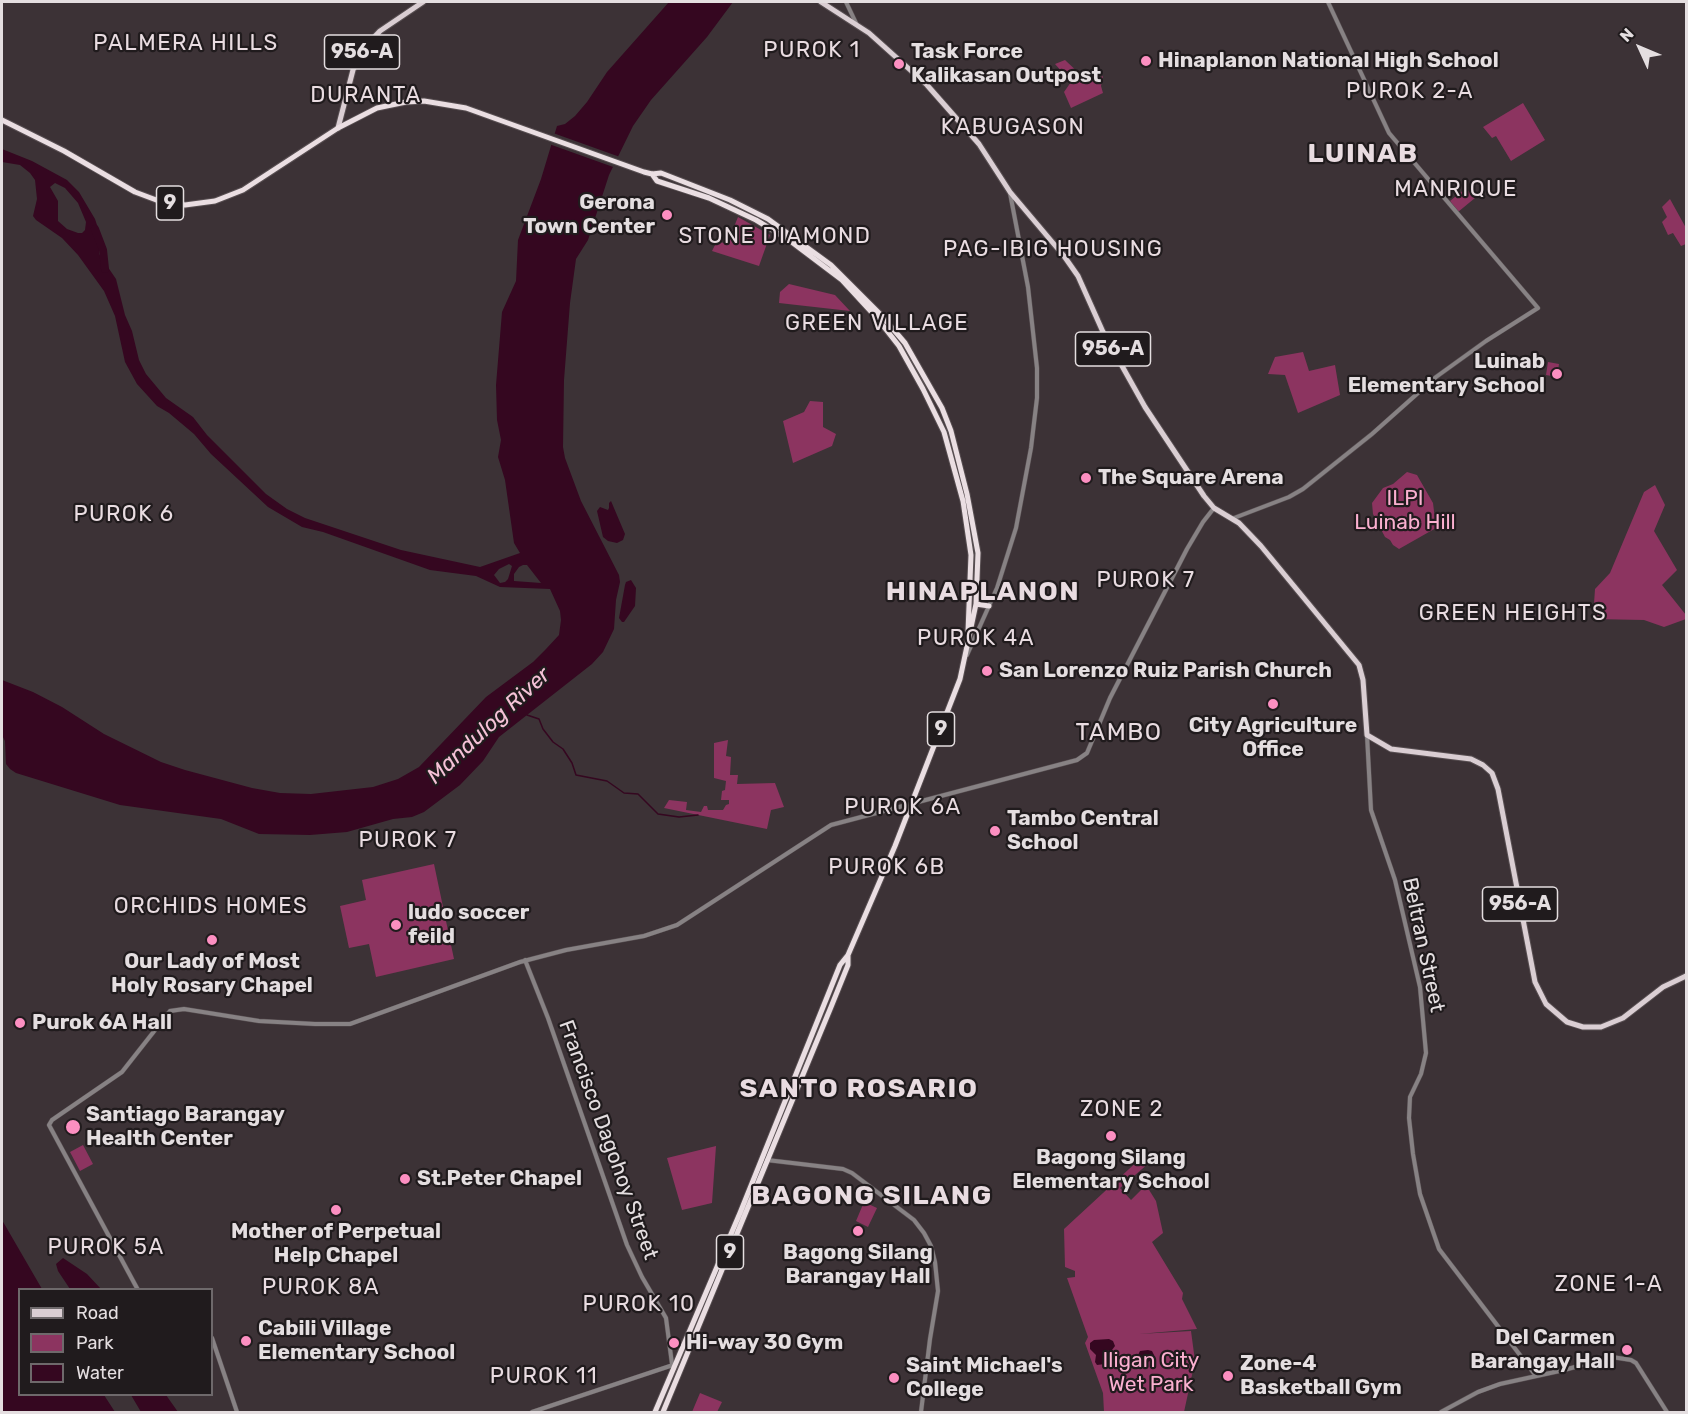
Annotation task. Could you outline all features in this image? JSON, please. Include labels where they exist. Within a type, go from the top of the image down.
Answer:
[{"type":"highway","name":"9","points":[[2,120],[64,151],[135,192],[159,201],[185,205],[215,201],[243,190],[338,128],[377,108],[391,104],[424,101],[456,105],[644,172],[661,173],[758,213],[808,247],[859,291],[905,343],[926,378],[951,431],[967,494],[978,553],[976,604],[966,656],[950,709],[912,802],[848,955],[840,965],[832,983],[740,1213],[656,1413]]},
{"type":"highway","name":"9","points":[[652,174],[657,181],[708,198],[756,220],[789,240],[842,280],[899,346],[944,432],[963,501],[971,555],[966,656]]},
{"type":"highway","points":[[976,604],[989,606]]},
{"type":"highway","name":"9","points":[[663,1413],[676,1366],[767,1160],[848,965],[848,955]]},
{"type":"main road","name":"956-A","points":[[338,128],[353,70],[364,48],[380,31],[423,2]]},
{"type":"main road","name":"956-A","points":[[821,2],[856,23],[927,85],[980,144],[1010,192],[1072,267],[1103,332],[1156,425],[1204,496],[1214,507],[1234,518],[1261,546],[1359,665],[1362,676],[1366,735],[1391,749],[1471,759],[1492,773],[1498,789],[1535,982],[1546,1004],[1559,1017],[1583,1027],[1601,1027],[1612,1024],[1632,1012],[1671,982],[1686,976]]},
{"type":"street","points":[[846,2],[856,23]]},
{"type":"street","points":[[1234,518],[1289,497],[1303,489],[1372,434],[1436,377],[1486,341],[1538,308],[1389,133],[1328,2]]},
{"type":"street","name":"956-A","points":[[966,656],[989,606],[1016,528],[1031,448],[1037,398],[1037,368],[1028,287],[1010,192]]},
{"type":"street","points":[[137,1288],[49,1125],[52,1120],[122,1072],[164,1016],[173,1009],[260,1021],[346,1024],[358,1021],[525,960],[644,936],[677,925],[831,825],[1077,760],[1084,756],[1110,698],[1187,549],[1214,507]]},
{"type":"street","name":"Beltran Street","points":[[1366,735],[1371,810],[1395,880],[1420,987],[1426,1053],[1421,1074],[1410,1097],[1409,1118],[1422,1200],[1439,1249],[1536,1376]]},
{"type":"street","name":"Francisco Dagohoy Street","points":[[525,960],[548,1018],[627,1245],[666,1318],[676,1366]]},
{"type":"street","points":[[767,1160],[843,1169],[852,1173],[914,1220],[924,1233],[931,1246],[935,1262],[938,1291],[921,1413]]},
{"type":"street","points":[[213,1341],[237,1413]]},
{"type":"street","points":[[1441,1413],[1478,1392],[1500,1384],[1612,1357],[1631,1360],[1642,1370],[1667,1413]]},
{"type":"street","points":[[532,1413],[676,1366]]},
{"type":"green space","points":[[1065,60],[1082,76],[1093,81],[1103,76],[1101,86],[1103,93],[1071,108],[1064,92],[1071,82],[1055,64]]},
{"type":"green space","points":[[1523,103],[1545,140],[1511,161],[1496,136],[1492,138],[1483,127]]},
{"type":"green space","points":[[1466,188],[1475,198],[1458,212],[1450,201]]},
{"type":"green space","points":[[1670,199],[1686,228],[1686,244],[1681,246],[1673,233],[1668,235],[1662,222],[1667,217],[1662,207]]},
{"type":"green space","points":[[738,217],[770,235],[759,266],[712,251],[717,241],[727,244]]},
{"type":"green space","points":[[789,284],[835,295],[850,311],[779,303],[780,292]]},
{"type":"green space","points":[[1303,352],[1309,371],[1335,365],[1340,395],[1298,413],[1285,375],[1268,374],[1275,357]]},
{"type":"green space","points":[[1548,362],[1559,364],[1557,377],[1546,375]]},
{"type":"green space","points":[[810,401],[823,402],[823,427],[836,434],[832,446],[793,463],[783,421],[804,412]]},
{"type":"green space","name":"ILPI Luinab Hill","points":[[1407,472],[1417,475],[1433,503],[1436,528],[1399,549],[1385,537],[1373,514],[1372,503],[1383,488],[1393,484]]},
{"type":"green space","points":[[1655,485],[1665,505],[1654,531],[1677,570],[1662,585],[1686,615],[1686,619],[1664,627],[1644,620],[1593,619],[1595,589],[1610,573],[1644,492]]},
{"type":"green space","points":[[728,740],[726,756],[731,757],[730,775],[738,775],[737,784],[775,783],[784,807],[771,810],[767,829],[664,808],[669,800],[687,802],[686,810],[701,812],[704,806],[707,806],[708,810],[723,810],[729,804],[729,800],[721,800],[726,781],[714,778],[714,743]]},
{"type":"green space","name":"ludo soccer feild","points":[[434,864],[454,959],[376,977],[369,944],[349,948],[340,906],[366,900],[362,880]]},
{"type":"green space","points":[[83,1145],[93,1164],[80,1171],[70,1152]]},
{"type":"green space","points":[[716,1146],[712,1203],[682,1210],[667,1158]]},
{"type":"green space","name":"Iligan City Wet Park","points":[[1142,1157],[1149,1163],[1120,1188],[1131,1200],[1146,1185],[1156,1201],[1163,1233],[1152,1242],[1183,1293],[1182,1299],[1197,1329],[1139,1334],[1191,1331],[1195,1361],[1184,1412],[1104,1412],[1103,1393],[1085,1343],[1088,1337],[1067,1278],[1075,1277],[1075,1271],[1065,1267],[1064,1229]]},
{"type":"green space","points":[[864,1202],[877,1208],[868,1227],[856,1221]]},
{"type":"green space","points":[[700,1393],[722,1402],[717,1412],[692,1412]]},
{"type":"water","name":"Mandulog River","points":[[669,2],[733,2],[707,37],[651,100],[633,126],[609,175],[588,240],[576,259],[564,380],[563,447],[581,501],[619,575],[614,629],[603,652],[592,664],[499,737],[483,761],[460,785],[424,812],[412,817],[393,819],[347,832],[310,835],[259,834],[221,819],[120,805],[16,773],[10,769],[6,764],[5,741],[2,735],[2,680],[62,707],[104,734],[161,762],[185,770],[280,793],[311,794],[373,787],[398,779],[419,767],[486,697],[533,662],[546,649],[559,635],[561,620],[560,611],[550,589],[500,587],[476,576],[430,570],[323,532],[302,527],[268,507],[211,454],[194,434],[157,406],[137,384],[125,362],[115,316],[104,291],[78,255],[62,238],[33,216],[37,199],[35,180],[20,165],[2,162],[2,149],[32,161],[67,180],[79,192],[95,219],[99,231],[99,254],[116,279],[139,360],[146,374],[166,398],[193,417],[207,435],[266,494],[305,518],[401,550],[480,567],[520,553],[514,543],[505,480],[498,457],[501,440],[497,420],[496,385],[502,312],[516,281],[518,240],[541,179],[557,126],[565,124],[575,116],[607,72]],"holes":[[[55,183],[65,188],[78,203],[86,222],[82,233],[67,229],[58,221],[58,201],[50,187]],[[509,564],[512,566],[505,582],[500,583],[494,575],[499,569]],[[527,565],[541,583],[514,581],[514,574],[519,567]]]},
{"type":"water","points":[[611,501],[625,534],[623,540],[617,543],[603,537],[597,511],[600,507],[608,510]]},
{"type":"water","points":[[631,580],[636,588],[635,606],[622,622],[619,618],[625,585]]},
{"type":"water","points":[[2,1220],[41,1288],[18,1288],[18,1396],[105,1396],[115,1412],[2,1412]]},
{"type":"water","points":[[63,1258],[87,1274],[100,1288],[69,1288],[56,1264]]},
{"type":"water","points":[[1109,1339],[1115,1346],[1112,1350],[1103,1352],[1105,1364],[1097,1365],[1096,1355],[1090,1349],[1090,1343],[1094,1340]]},
{"type":"water","points":[[1148,1350],[1154,1355],[1148,1362],[1138,1355],[1140,1351]]},
{"type":"water","points":[[132,1396],[167,1396],[178,1412],[141,1412]]},
{"type":"pier","points":[[553,133],[620,157],[616,168],[549,144]]},
{"type":"waterway","points":[[95,229],[103,250],[105,269]]},
{"type":"waterway","name":"Mandulog River","points":[[527,715],[539,719],[553,742],[563,749],[576,775],[607,781],[624,793],[638,794],[658,814],[679,817],[698,815]]},
{"type":"place","name":"Hinaplanon National High School","points":[[1146,61]]},
{"type":"place","name":"Task Force Kalikasan Outpost","points":[[899,64]]},
{"type":"place","name":"Gerona Town Center","points":[[667,215]]},
{"type":"place","name":"Luinab Elementary School","points":[[1557,374]]},
{"type":"place","name":"The Square Arena","points":[[1086,478]]},
{"type":"place","name":"San Lorenzo Ruiz Parish Church","points":[[987,671]]},
{"type":"place","name":"City Agriculture Office","points":[[1273,704]]},
{"type":"place","name":"Tambo Central School","points":[[995,831]]},
{"type":"place","name":"ludo soccer feild","points":[[396,925]]},
{"type":"place","name":"Our Lady of Most Holy Rosary Chapel","points":[[212,940]]},
{"type":"place","name":"Purok 6A Hall","points":[[20,1023]]},
{"type":"place","name":"Santiago Barangay Health Center","points":[[73,1127]]},
{"type":"place","name":"Bagong Silang Elementary School","points":[[1111,1136]]},
{"type":"place","name":"St.Peter Chapel","points":[[405,1179]]},
{"type":"place","name":"Mother of Perpetual Help Chapel","points":[[336,1210]]},
{"type":"place","name":"Bagong Silang Barangay Hall","points":[[858,1231]]},
{"type":"place","name":"Cabili Village Elementary School","points":[[246,1341]]},
{"type":"place","name":"Hi-way 30 Gym","points":[[674,1343]]},
{"type":"place","name":"Del Carmen Barangay Hall","points":[[1627,1350]]},
{"type":"place","name":"Zone-4 Basketball Gym","points":[[1228,1376]]},
{"type":"place","name":"Saint Michael's College","points":[[894,1378]]},
{"type":"district","name":"PALMERA HILLS","points":[[186,44]]},
{"type":"district","name":"PUROK 1","points":[[812,51]]},
{"type":"district","name":"PUROK 2-A","points":[[1410,92]]},
{"type":"district","name":"DURANTA","points":[[366,96]]},
{"type":"district","name":"KABUGASON","points":[[1013,128]]},
{"type":"district","name":"LUINAB","points":[[1363,154]]},
{"type":"district","name":"MANRIQUE","points":[[1456,190]]},
{"type":"district","name":"STONE DIAMOND","points":[[775,237]]},
{"type":"district","name":"PAG-IBIG HOUSING","points":[[1053,250]]},
{"type":"district","name":"GREEN VILLAGE","points":[[877,324]]},
{"type":"district","name":"PUROK 6","points":[[124,515]]},
{"type":"district","name":"PUROK 7","points":[[1146,581]]},
{"type":"district","name":"HINAPLANON","points":[[983,592]]},
{"type":"district","name":"GREEN HEIGHTS","points":[[1513,614]]},
{"type":"district","name":"PUROK 4A","points":[[976,639]]},
{"type":"district","name":"TAMBO","points":[[1119,733]]},
{"type":"district","name":"PUROK 6A","points":[[903,808]]},
{"type":"district","name":"PUROK 7","points":[[408,841]]},
{"type":"district","name":"PUROK 6B","points":[[887,868]]},
{"type":"district","name":"ORCHIDS HOMES","points":[[211,907]]},
{"type":"district","name":"SANTO ROSARIO","points":[[859,1089]]},
{"type":"district","name":"ZONE 2","points":[[1122,1110]]},
{"type":"district","name":"BAGONG SILANG","points":[[872,1196]]},
{"type":"district","name":"PUROK 5A","points":[[106,1248]]},
{"type":"district","name":"ZONE 1-A","points":[[1609,1285]]},
{"type":"district","name":"PUROK 8A","points":[[321,1288]]},
{"type":"district","name":"PUROK 10","points":[[639,1305]]},
{"type":"district","name":"PUROK 11","points":[[544,1377]]}]
